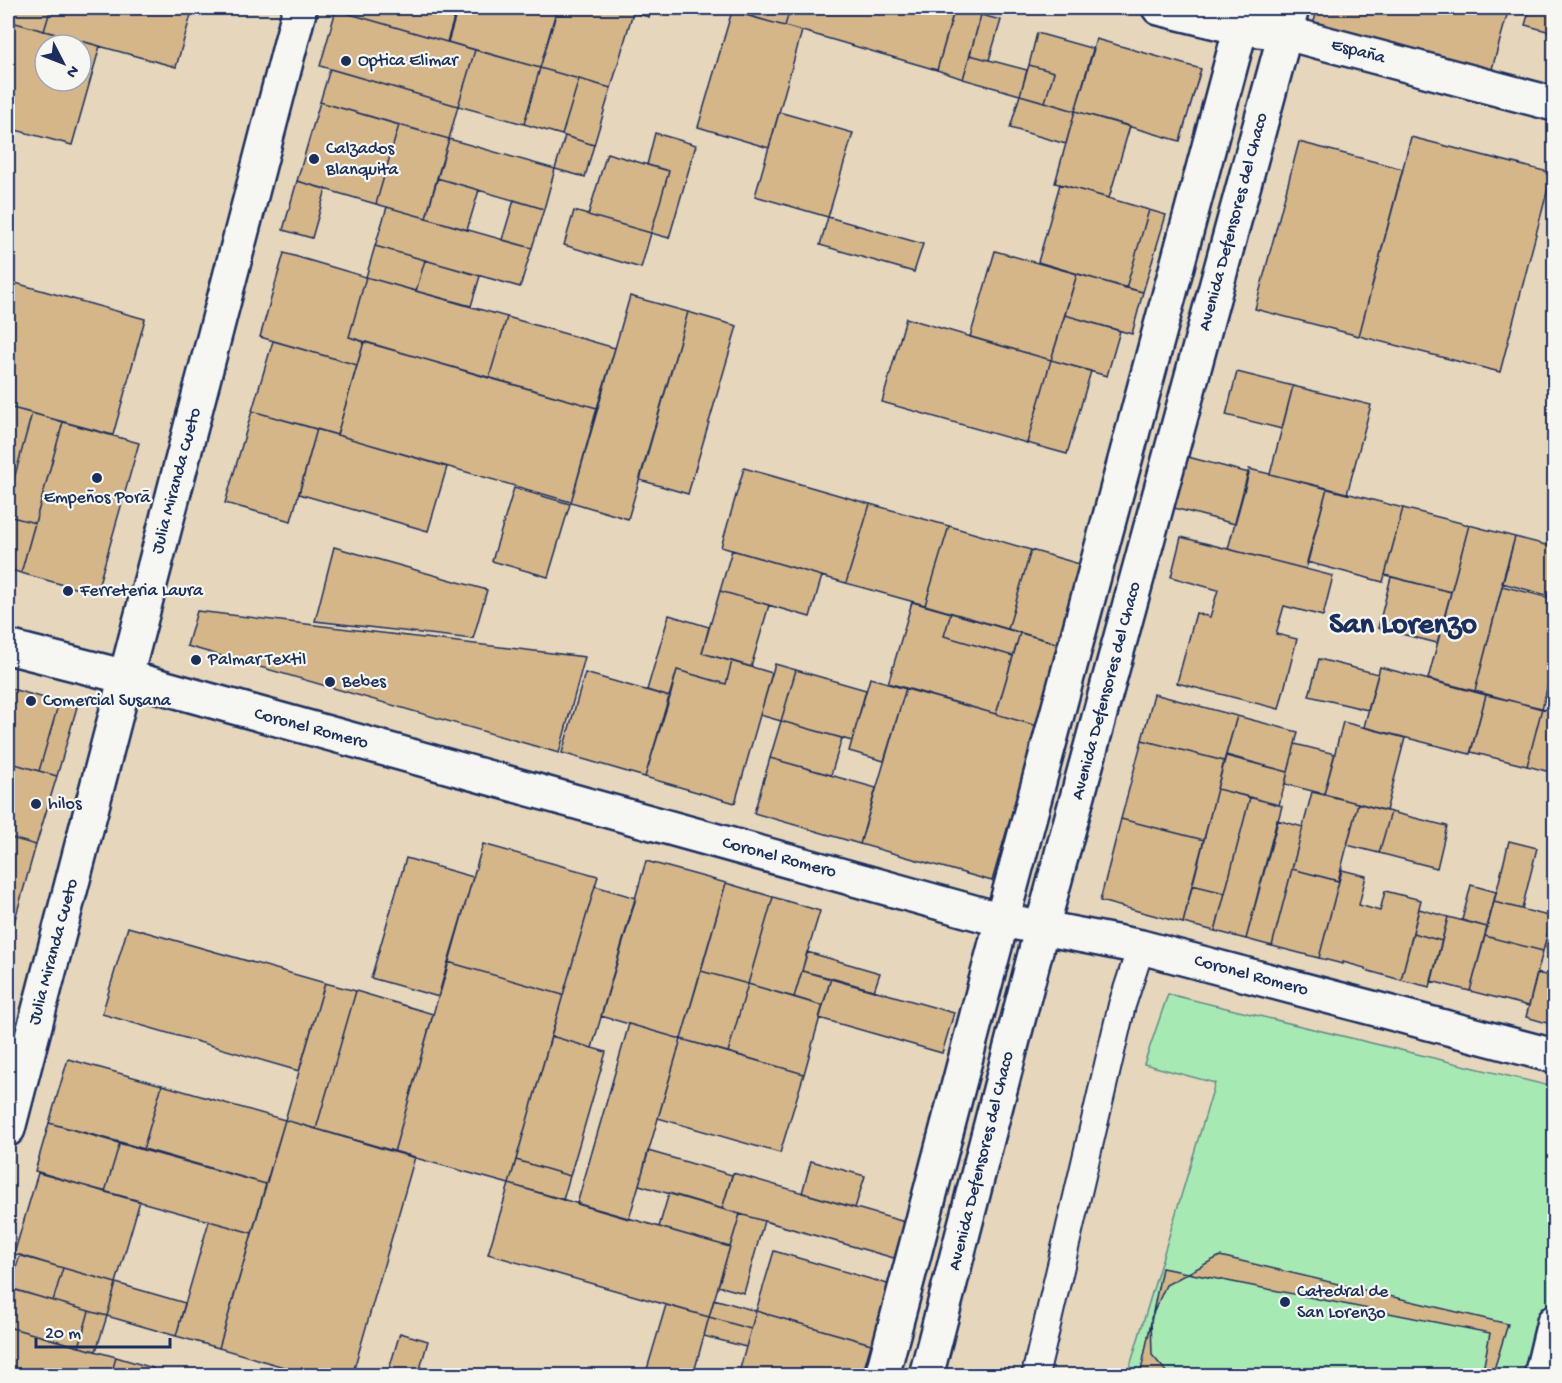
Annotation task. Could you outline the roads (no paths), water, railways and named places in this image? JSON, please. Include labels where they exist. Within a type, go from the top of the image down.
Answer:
[{"type":"main road","name":"Julia Miranda Cueto","points":[[8,1129],[300,8]]},
{"type":"main road","name":"España","points":[[1159,8],[1244,18],[1289,20],[1554,104]]},
{"type":"main road","points":[[882,1376],[1244,18]]},
{"type":"main road","name":"Avenida Defensores del Chaco","points":[[926,1376],[1042,927],[1289,20]]},
{"type":"main road","name":"Coronel Romero","points":[[8,647],[126,677],[1002,920],[1141,947],[1554,1056]]},
{"type":"main road","points":[[1541,1376],[1554,1322]]},
{"type":"lane","points":[[1035,1376],[1122,1005],[1141,947]]},
{"type":"place","name":"Optica Elimar","points":[[346,61]]},
{"type":"place","name":"Calzados Blanquita","points":[[314,159]]},
{"type":"place","name":"Empeños Porã","points":[[97,478]]},
{"type":"place","name":"Ferreteria Laura","points":[[68,591]]},
{"type":"place","name":"Palmar Textil","points":[[196,660]]},
{"type":"place","name":"Bebes","points":[[330,682]]},
{"type":"place","name":"Comercial Susana","points":[[31,701]]},
{"type":"place","name":"hilos","points":[[36,804]]},
{"type":"place","name":"Catedral de San Lorenzo","points":[[1285,1302]]},
{"type":"district","name":"San Lorenzo","points":[[1403,626]]}]
